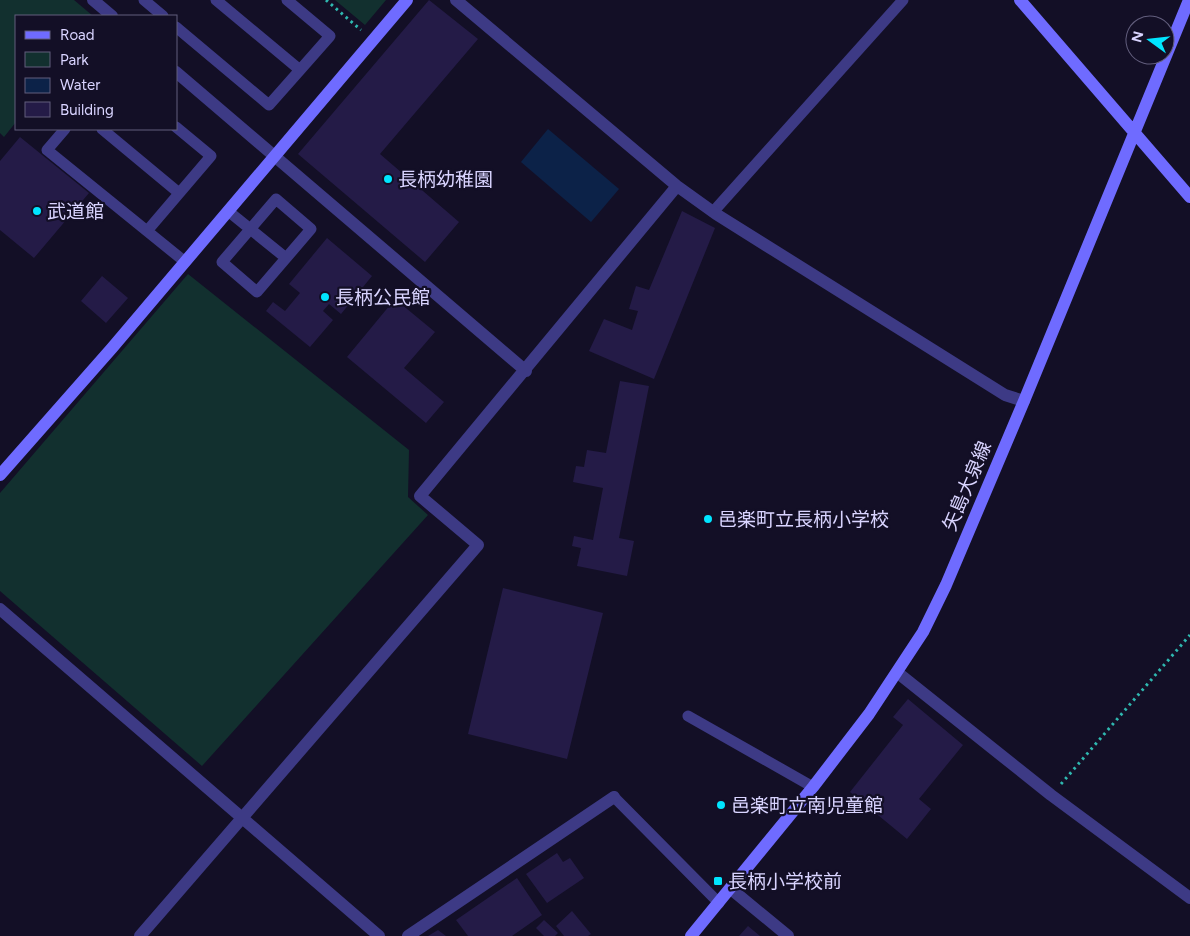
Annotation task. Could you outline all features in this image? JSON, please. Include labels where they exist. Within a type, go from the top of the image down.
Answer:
[{"type":"main road","points":[[0,475],[112,348],[407,0]]},
{"type":"main road","points":[[1020,0],[1190,197]]},
{"type":"main road","name":"矢島大泉線","points":[[691,936],[814,787],[898,673],[923,632],[946,585],[1024,401],[1190,0]]},
{"type":"street","points":[[93,0],[111,15]]},
{"type":"street","points":[[456,0],[677,186],[713,212],[1005,395],[1024,401]]},
{"type":"street","points":[[178,74],[526,371]]},
{"type":"street","points":[[140,936],[478,545],[420,496],[526,371],[677,186]]},
{"type":"street","points":[[0,609],[379,936]]},
{"type":"street","points":[[898,673],[1052,795],[1190,898]]},
{"type":"street","points":[[408,936],[614,797]]},
{"type":"street","points":[[731,888],[788,936]]},
{"type":"lane","points":[[144,0],[161,15]]},
{"type":"lane","points":[[216,0],[300,70]]},
{"type":"lane","points":[[178,29],[269,105],[330,36],[288,0]]},
{"type":"lane","points":[[713,212],[903,0]]},
{"type":"lane","points":[[147,231],[211,156],[178,129]]},
{"type":"lane","points":[[64,130],[47,150],[184,261]]},
{"type":"lane","points":[[103,130],[180,193]]},
{"type":"lane","points":[[276,199],[311,229],[286,258],[257,292],[222,262],[276,199]]},
{"type":"lane","points":[[228,211],[286,258]]},
{"type":"lane","points":[[688,716],[814,787]]},
{"type":"lane","points":[[614,797],[719,903]]},
{"type":"path","points":[[326,0],[364,33]]},
{"type":"path","points":[[1052,795],[1190,634]]},
{"type":"green space","points":[[0,0],[74,0],[92,15],[15,15],[15,123],[4,137],[0,133]]},
{"type":"green space","points":[[335,0],[386,0],[365,25]]},
{"type":"green space","points":[[188,274],[409,450],[408,497],[428,515],[202,766],[0,591],[0,493]]},
{"type":"water","points":[[548,129],[619,189],[591,222],[521,162]]},
{"type":"building","points":[[429,0],[478,39],[380,154],[459,222],[425,262],[298,154]]},
{"type":"building","name":"武道館","points":[[20,137],[89,193],[34,258],[0,230],[0,161]]},
{"type":"building","points":[[682,211],[715,228],[654,379],[589,351],[604,319],[632,330],[638,311],[629,309],[636,286],[649,290]]},
{"type":"building","name":"長柄公民館","points":[[327,238],[372,276],[341,314],[329,304],[323,311],[333,320],[310,347],[266,311],[273,302],[285,311],[300,293],[289,284]]},
{"type":"building","points":[[102,276],[128,298],[106,323],[81,301]]},
{"type":"building","points":[[395,299],[435,332],[404,368],[444,402],[426,423],[347,357]]},
{"type":"building","points":[[620,381],[649,386],[619,538],[634,541],[627,576],[577,566],[581,548],[572,546],[574,536],[593,540],[603,488],[573,482],[576,466],[584,467],[587,450],[606,453]]},
{"type":"building","points":[[503,588],[603,613],[567,759],[468,734]]},
{"type":"building","points":[[908,699],[963,745],[919,799],[931,809],[907,839],[850,792],[903,725],[893,717]]},
{"type":"building","points":[[557,853],[563,862],[570,858],[584,878],[547,903],[526,874]]},
{"type":"building","points":[[517,878],[542,915],[512,936],[468,936],[456,920]]},
{"type":"building","points":[[572,911],[591,934],[588,936],[564,936],[556,926]]},
{"type":"building","points":[[544,920],[558,933],[555,936],[544,936],[536,928]]},
{"type":"building","points":[[748,926],[760,936],[739,936]]},
{"type":"building","points":[[438,930],[446,936],[428,936]]},
{"type":"place","name":"長柄幼稚園","points":[[388,179]]},
{"type":"place","name":"武道館","points":[[37,211]]},
{"type":"place","name":"長柄公民館","points":[[325,297]]},
{"type":"place","name":"邑楽町立長柄小学校","points":[[708,519]]},
{"type":"place","name":"邑楽町立南児童館","points":[[721,805]]},
{"type":"place","name":"長柄小学校前","points":[[718,881]]}]
